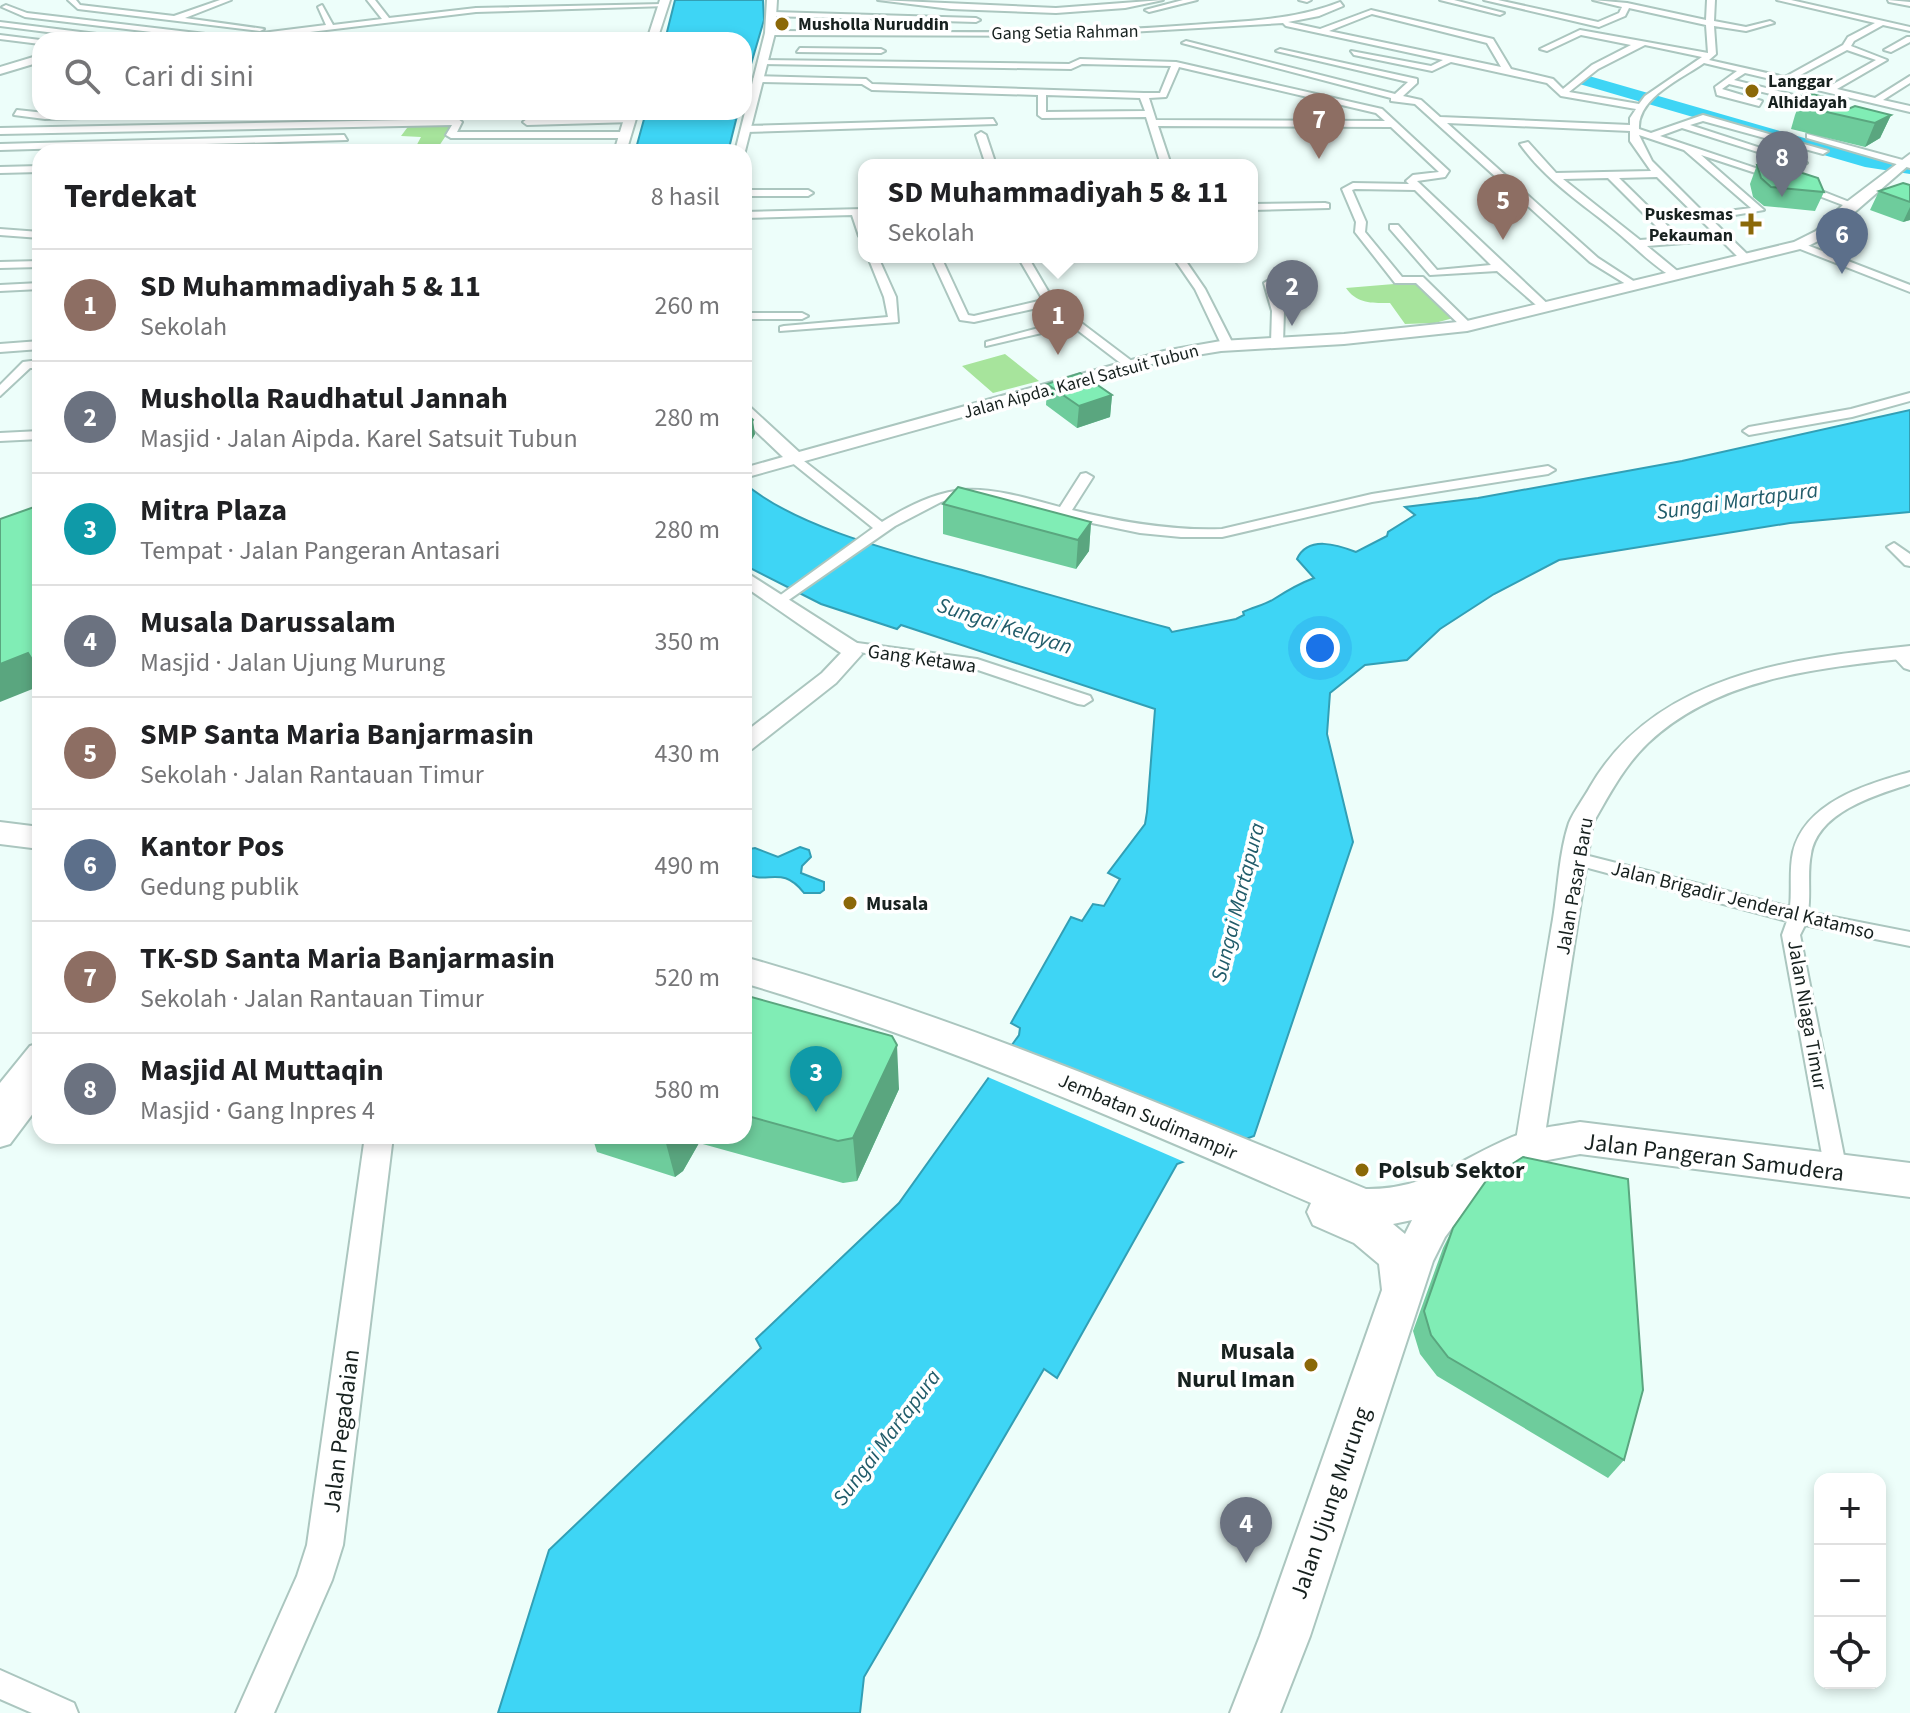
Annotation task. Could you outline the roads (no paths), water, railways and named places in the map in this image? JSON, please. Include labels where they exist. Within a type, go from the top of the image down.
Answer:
[{"type":"highway","points":[[0,817],[32,820]]},
{"type":"highway","points":[[0,833],[32,837]]},
{"type":"highway","points":[[752,973],[827,1002]]},
{"type":"highway","points":[[752,990],[827,1002]]},
{"type":"highway","name":"Jembatan Sudimampir","points":[[827,1002],[927,1036],[963,1057],[1359,1216],[1391,1247],[1399,1260],[1403,1292]]},
{"type":"highway","name":"Jalan Pangeran Samudera","points":[[1359,1216],[1410,1206],[1439,1195],[1529,1147],[1580,1138],[1910,1180]]},
{"type":"highway","name":"Jalan Ujung Murung","points":[[1255,1713],[1285,1636],[1414,1257],[1431,1224],[1477,1174]]},
{"type":"street","points":[[175,19],[227,0]]},
{"type":"street","points":[[371,0],[387,20]]},
{"type":"street","points":[[752,102],[770,33],[772,0]]},
{"type":"street","points":[[882,0],[992,10],[1159,0]]},
{"type":"street","points":[[992,10],[998,0]]},
{"type":"street","points":[[1115,4],[1121,13],[1193,0]]},
{"type":"street","name":"Gang Setia Rahman","points":[[770,33],[1131,31],[1308,16],[1340,4],[1323,0]]},
{"type":"street","points":[[1444,0],[1516,17]]},
{"type":"street","points":[[1488,0],[1597,25],[1618,18],[1626,4]]},
{"type":"street","points":[[1597,0],[1746,29],[1770,23]]},
{"type":"street","points":[[1711,0],[1707,58],[1646,100],[1634,118],[1635,141],[1641,154],[1745,258]]},
{"type":"street","points":[[1781,0],[1910,29]]},
{"type":"street","points":[[1892,0],[1910,4]]},
{"type":"street","points":[[50,17],[77,4],[117,1]]},
{"type":"street","points":[[77,4],[211,24],[293,32],[494,9],[664,3],[655,32]]},
{"type":"street","points":[[1827,10],[1841,5]]},
{"type":"street","points":[[6,7],[23,15],[178,32]]},
{"type":"street","points":[[322,7],[330,27]]},
{"type":"street","points":[[1322,31],[1371,12],[1399,17],[1490,41],[1507,70]]},
{"type":"street","points":[[773,14],[977,20],[976,33]]},
{"type":"street","points":[[1605,15],[1618,18]]},
{"type":"street","points":[[1276,20],[1507,70],[1550,81],[1563,93],[1646,100]]},
{"type":"street","points":[[1126,22],[1131,31]]},
{"type":"street","points":[[1786,80],[1882,23]]},
{"type":"street","points":[[0,24],[66,32]]},
{"type":"street","points":[[189,32],[211,24]]},
{"type":"street","points":[[1568,30],[1636,44],[1653,42],[1744,70],[1875,104],[1910,109]]},
{"type":"street","points":[[1544,49],[1580,32]]},
{"type":"street","points":[[0,37],[32,41]]},
{"type":"street","points":[[1888,50],[1910,39]]},
{"type":"street","points":[[1186,43],[1418,102],[1594,260],[1634,286]]},
{"type":"street","points":[[1563,93],[1579,78],[1636,44]]},
{"type":"street","points":[[1830,90],[1883,60],[1846,47]]},
{"type":"street","points":[[764,56],[780,51]]},
{"type":"street","points":[[795,51],[881,51]]},
{"type":"street","points":[[1280,51],[1414,81]]},
{"type":"street","points":[[1354,53],[1432,69]]},
{"type":"street","points":[[13,55],[32,56]]},
{"type":"street","points":[[764,56],[1071,67],[1080,61],[1176,64],[1379,111],[1444,171],[1442,175],[1413,178],[1411,181],[1499,268],[1547,309]]},
{"type":"street","points":[[1379,111],[1414,81],[1450,59]]},
{"type":"street","points":[[0,71],[32,60]]},
{"type":"street","points":[[757,79],[867,82],[867,86],[872,87],[1144,96],[1163,95],[1176,64]]},
{"type":"street","points":[[1744,70],[1718,89],[1721,94],[1759,103]]},
{"type":"street","points":[[1875,104],[1910,79]]},
{"type":"street","points":[[1727,81],[1821,106],[1842,93]]},
{"type":"street","points":[[1042,94],[1042,115],[1392,124]]},
{"type":"street","points":[[1144,96],[1164,159]]},
{"type":"street","points":[[0,120],[32,107]]},
{"type":"street","points":[[17,113],[32,115]]},
{"type":"street","points":[[1654,135],[1695,119],[1707,119],[1905,164]]},
{"type":"street","points":[[209,125],[215,120]]},
{"type":"street","points":[[527,122],[562,120]]},
{"type":"street","points":[[622,144],[630,120]]},
{"type":"street","points":[[743,144],[748,120]]},
{"type":"street","points":[[1440,120],[1634,129],[1852,205]]},
{"type":"street","points":[[341,144],[355,122]]},
{"type":"street","points":[[2,133],[209,125],[458,122],[451,135],[624,135]]},
{"type":"street","points":[[746,129],[993,122]]},
{"type":"street","points":[[1680,125],[1802,163]]},
{"type":"street","points":[[1777,127],[1827,148]]},
{"type":"street","points":[[981,135],[989,159]]},
{"type":"street","points":[[115,144],[344,138]]},
{"type":"street","points":[[1525,144],[1554,176],[1677,276]]},
{"type":"street","points":[[1684,145],[1712,173],[1759,210],[1702,217]]},
{"type":"street","points":[[0,147],[32,146]]},
{"type":"street","points":[[1777,177],[1827,148]]},
{"type":"street","name":"Jalan Aipda. Karel Satsuit Tubun","points":[[752,471],[1131,365],[1228,346],[1467,326],[1547,309],[1799,245],[1821,234],[1852,205],[1878,191],[1905,164]]},
{"type":"street","points":[[0,170],[32,169]]},
{"type":"street","points":[[1554,176],[1660,174]]},
{"type":"street","points":[[1611,175],[1676,240]]},
{"type":"street","points":[[1417,187],[1353,186],[1347,189],[1361,222],[1360,232],[1399,281],[1419,279],[1467,326]]},
{"type":"street","points":[[752,193],[808,193]]},
{"type":"street","points":[[1258,207],[1325,206]]},
{"type":"street","points":[[752,215],[858,213]]},
{"type":"street","points":[[1394,227],[1434,273],[1499,268]]},
{"type":"street","points":[[0,232],[32,234]]},
{"type":"street","points":[[1634,244],[1721,237]]},
{"type":"street","points":[[1799,245],[1910,289]]},
{"type":"street","points":[[784,329],[894,320],[890,297],[876,263]]},
{"type":"street","points":[[939,263],[964,318],[974,319],[1049,302]]},
{"type":"street","points":[[1026,263],[1049,302],[1131,365]]},
{"type":"street","points":[[1182,263],[1200,289],[1228,346]]},
{"type":"street","points":[[0,265],[32,264]]},
{"type":"street","points":[[1269,283],[1278,311],[1277,343]]},
{"type":"street","points":[[0,288],[32,286]]},
{"type":"street","points":[[752,316],[849,313]]},
{"type":"street","points":[[990,344],[1073,322]]},
{"type":"street","points":[[0,348],[32,346]]},
{"type":"street","points":[[0,392],[27,365],[32,365]]},
{"type":"street","points":[[1749,431],[1852,413],[1910,397]]},
{"type":"street","points":[[752,418],[795,458],[883,529]]},
{"type":"street","points":[[0,437],[32,435]]},
{"type":"street","points":[[782,600],[869,537],[920,506],[954,493],[998,495],[1063,513],[1187,534],[1222,533],[1372,498],[1548,470]]},
{"type":"street","points":[[1063,513],[1086,477]]},
{"type":"street","points":[[1894,547],[1910,562]]},
{"type":"street","points":[[752,582],[850,647],[852,654],[829,678],[752,738]]},
{"type":"street","name":"Gang Ketawa","points":[[850,647],[977,664],[1084,700]]},
{"type":"street","name":"Jalan Pasar Baru","points":[[1529,1147],[1581,823],[1598,786],[1637,738],[1677,710],[1737,680],[1810,663],[1906,656]]},
{"type":"street","name":"Jalan Niaga Timur","points":[[1836,1171],[1791,935],[1800,917],[1801,852],[1810,833],[1831,810],[1910,778]]},
{"type":"street","name":"Jalan Brigadir Jenderal Katamso","points":[[1577,859],[1800,917],[1910,939]]},
{"type":"street","points":[[0,1103],[32,1064]]},
{"type":"street","points":[[0,1135],[32,1093]]},
{"type":"street","name":"Jalan Pegadaian","points":[[255,1713],[314,1580],[325,1545],[378,1144]]},
{"type":"street","points":[[0,1684],[64,1713]]},
{"type":"water","points":[[675,0],[763,0],[764,20],[752,61],[752,32],[667,32]]},
{"type":"water","points":[[644,120],[736,120],[730,144],[637,144]]},
{"type":"water","points":[[1910,410],[1910,512],[1790,523],[1559,560],[1494,594],[1440,629],[1407,660],[1365,665],[1330,693],[1327,734],[1353,842],[1254,1136],[1177,1164],[1057,1378],[1044,1369],[864,1677],[860,1713],[498,1713],[549,1550],[761,1348],[756,1339],[899,1203],[1019,1035],[1020,1028],[1011,1023],[1071,917],[1082,921],[1093,904],[1104,906],[1120,879],[1108,873],[1145,824],[1155,709],[901,625],[897,629],[821,604],[752,569],[752,489],[768,500],[827,529],[1169,628],[1172,632],[1236,619],[1244,615],[1243,612],[1314,578],[1297,559],[1308,547],[1324,544],[1356,552],[1387,536],[1388,532],[1415,515],[1405,507],[1478,498],[1682,461]]},
{"type":"water","points":[[800,847],[809,850],[811,857],[802,866],[801,873],[824,882],[824,890],[804,893],[788,879],[752,876],[752,849],[778,857]]},
{"type":"waterway","points":[[1582,79],[1872,163],[1910,168]]},
{"type":"place","name":"Musholla Nuruddin","points":[[782,24]]},
{"type":"place","name":"Langgar Alhidayah","points":[[1752,91]]},
{"type":"place","name":"TK-SD Santa Maria Banjarmasin","points":[[1319,159]]},
{"type":"place","name":"Masjid Al Muttaqin","points":[[1782,197]]},
{"type":"place","name":"Puskesmas Pekauman","points":[[1751,224]]},
{"type":"place","name":"SMP Santa Maria Banjarmasin","points":[[1503,240]]},
{"type":"place","name":"Kantor Pos","points":[[1842,274]]},
{"type":"place","name":"Musholla Raudhatul Jannah","points":[[1292,326]]},
{"type":"place","name":"SD Muhammadiyah 5 & 11","points":[[1058,355]]},
{"type":"place","name":"Musala","points":[[850,903]]},
{"type":"place","name":"Mitra Plaza","points":[[816,1112]]},
{"type":"place","name":"Polsub Sektor","points":[[1362,1170]]},
{"type":"place","name":"Musala Nurul Iman","points":[[1311,1365]]},
{"type":"place","name":"Musala Darussalam","points":[[1246,1563]]},
{"type":"water label","name":"Sungai Martapura","points":[[1737,500]]},
{"type":"water label","name":"Sungai Kelayan","points":[[1005,625]]},
{"type":"water label","name":"Sungai Martapura","points":[[1237,902]]},
{"type":"water label","name":"Sungai Martapura","points":[[886,1437]]}]
